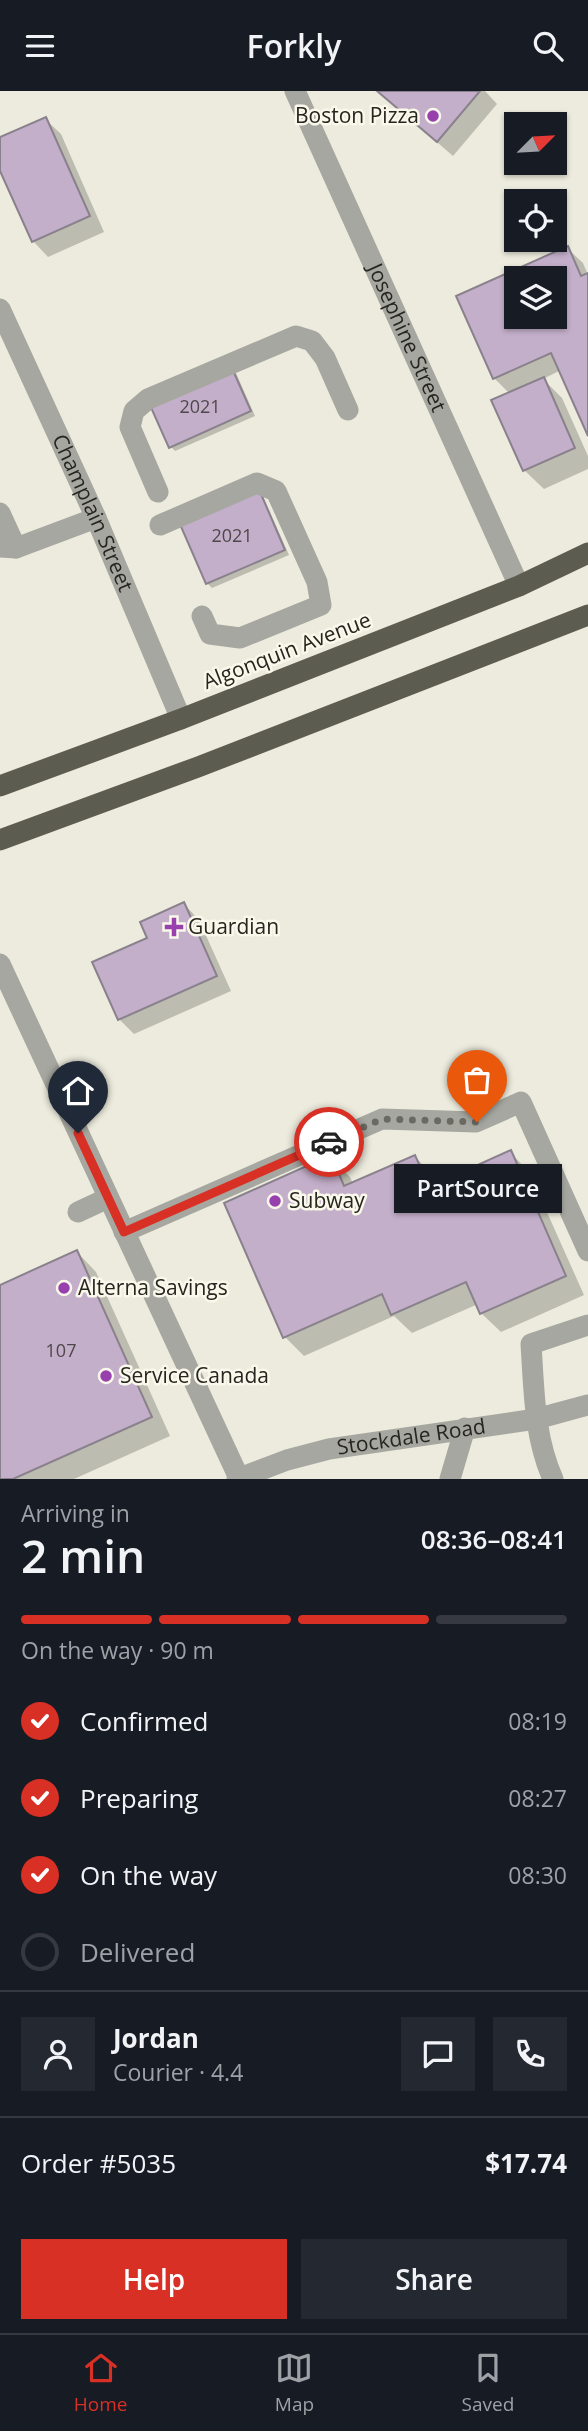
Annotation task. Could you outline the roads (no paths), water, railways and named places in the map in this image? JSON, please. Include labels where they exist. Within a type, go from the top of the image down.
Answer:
[{"type":"highway","name":"Algonquin Avenue","points":[[0,786],[181,719],[519,586],[588,553]]},
{"type":"highway","points":[[0,840],[198,767],[588,615]]},
{"type":"street","name":"Josephine Street","points":[[295,91],[519,586]]},
{"type":"street","name":"Champlain Street","points":[[0,309],[96,518],[181,719]]},
{"type":"street","points":[[158,492],[130,428],[134,411],[148,399],[296,337],[312,341],[325,358],[348,410]]},
{"type":"street","points":[[160,525],[257,483],[276,491],[317,582],[321,605],[240,638],[210,634],[202,616]]},
{"type":"street","points":[[0,513],[8,548],[96,518]]},
{"type":"street","points":[[0,964],[238,1478]]},
{"type":"street","points":[[124,1232],[382,1119],[477,1122],[521,1102],[588,1251]]},
{"type":"street","points":[[78,1212],[108,1198]]},
{"type":"street","points":[[553,1479],[547,1466],[536,1419],[531,1343],[588,1325]]},
{"type":"street","name":"Stockdale Road","points":[[238,1478],[287,1459],[329,1449],[536,1419],[588,1405]]},
{"type":"street","points":[[450,1479],[464,1428]]},
{"type":"place","name":"Boston Pizza","points":[[433,116]]},
{"type":"place","name":"Guardian","points":[[174,927]]},
{"type":"place","name":"PartSource","points":[[477,1122]]},
{"type":"place","name":"Subway","points":[[275,1201]]},
{"type":"place","name":"Alterna Savings","points":[[64,1288]]},
{"type":"place","name":"Service Canada","points":[[106,1376]]}]
